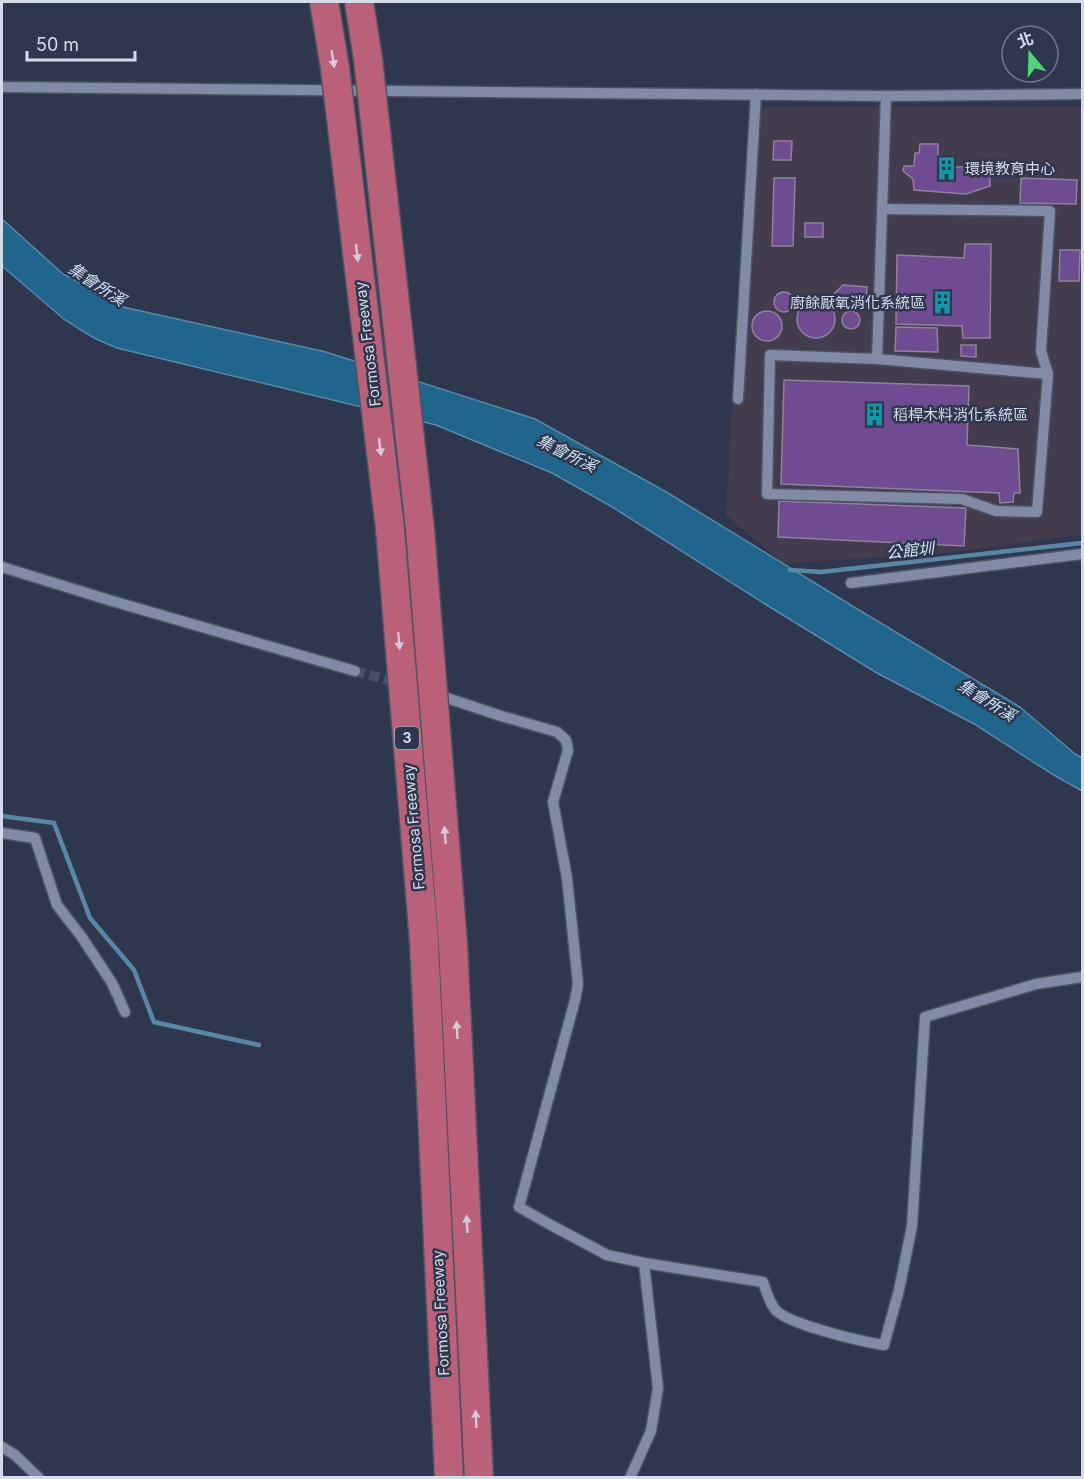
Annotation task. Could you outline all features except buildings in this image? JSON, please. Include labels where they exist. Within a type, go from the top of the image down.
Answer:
[{"type":"highway","name":"Formosa Freeway","points":[[324,2],[336,80],[390,529],[424,941],[449,1478]]},
{"type":"highway","name":"Formosa Freeway","points":[[359,2],[368,59],[420,529],[453,944],[479,1478]]},
{"type":"street","points":[[2,87],[886,96],[1083,94]]},
{"type":"street","points":[[738,399],[756,94]]},
{"type":"street","points":[[877,359],[886,96]]},
{"type":"street","points":[[882,209],[1050,211],[1041,351],[1048,374],[1037,512],[996,511],[962,499],[766,494],[770,355],[877,359],[1048,374]]},
{"type":"street","points":[[851,583],[1083,554]]},
{"type":"street","points":[[2,567],[355,671]]},
{"type":"street","points":[[428,691],[498,716],[557,732],[566,740],[568,750],[553,802],[567,878],[578,984],[519,1207],[607,1254],[644,1263],[763,1282],[775,1310],[805,1326],[885,1345],[912,1226],[925,1017],[1036,984],[1083,977]]},
{"type":"street","points":[[2,833],[35,838],[57,905],[112,983],[125,1012]]},
{"type":"street","points":[[630,1478],[651,1431],[657,1388],[644,1263]]},
{"type":"street","points":[[2,1447],[15,1455],[39,1478]]},
{"type":"shaded area","points":[[749,107],[1082,107],[1082,535],[935,554],[783,563],[726,515]]},
{"type":"water","name":"集會所溪","points":[[2,219],[63,274],[123,307],[326,352],[535,419],[668,493],[1020,707],[1082,758],[1082,791],[976,725],[877,673],[614,508],[552,473],[436,425],[117,348],[94,338],[65,320],[2,266]]},
{"type":"waterway","name":"公館圳","points":[[790,570],[821,572],[1082,543]]},
{"type":"waterway","points":[[2,816],[54,823],[90,918],[134,970],[154,1022],[259,1045]]},
{"type":"tunnel","points":[[355,671],[402,684]]},
{"type":"place","name":"環境教育中心","points":[[947,169]]},
{"type":"place","name":"廚餘厭氧消化系統區","points":[[943,303]]},
{"type":"place","name":"稻桿木料消化系統區","points":[[875,415]]}]
